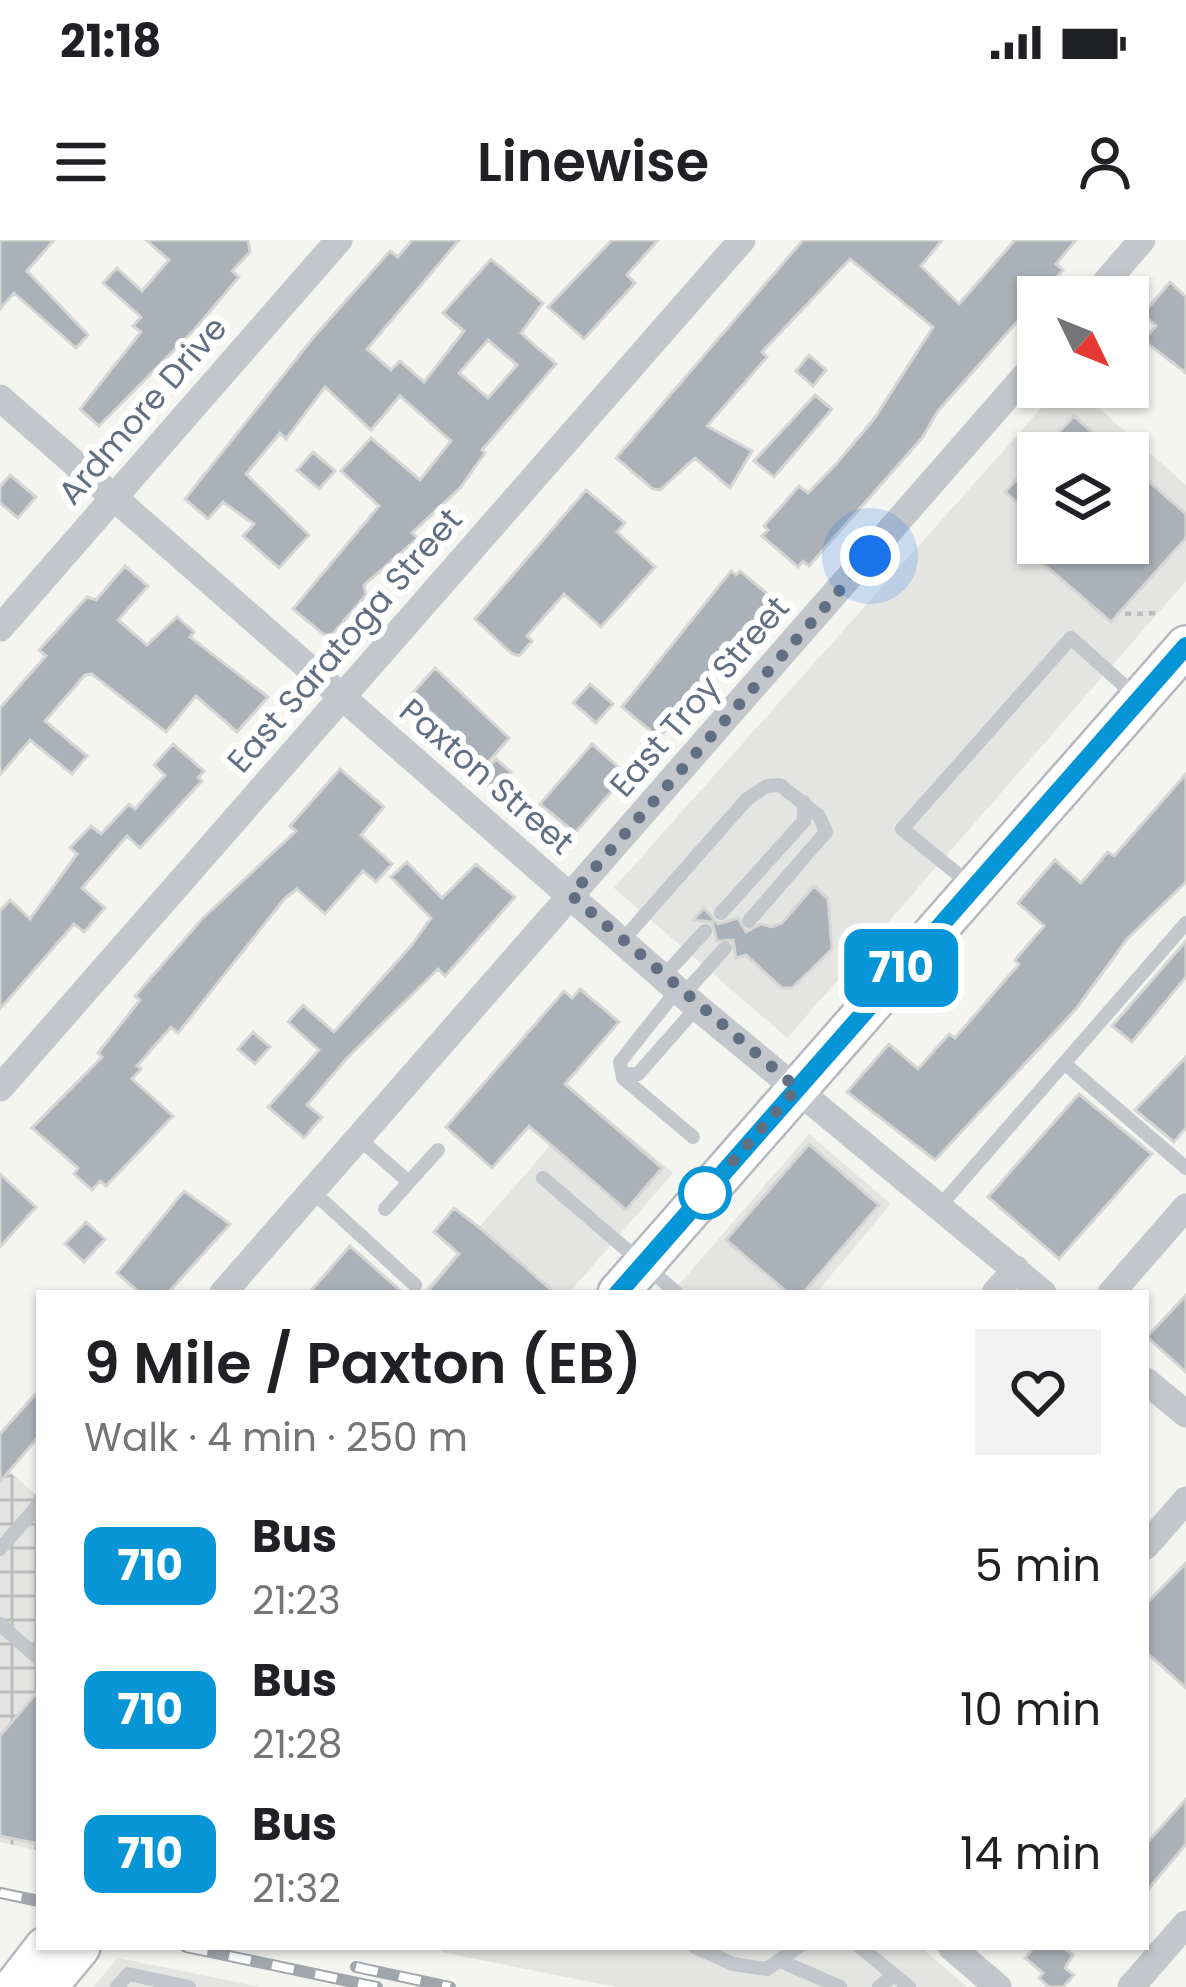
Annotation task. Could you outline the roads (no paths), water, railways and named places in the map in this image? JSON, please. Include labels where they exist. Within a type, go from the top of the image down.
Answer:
[{"type":"main road","points":[[631,1278],[1186,646]]},
{"type":"main road","points":[[14,1987],[43,1950]]},
{"type":"main road","points":[[47,1987],[78,1950]]},
{"type":"street","name":"Ardmore Drive","points":[[0,628],[339,240]]},
{"type":"street","name":"East Saratoga Street","points":[[0,1088],[742,240]]},
{"type":"street","points":[[1111,276],[1142,240]]},
{"type":"street","name":"East Troy Street","points":[[226,1290],[1017,385]]},
{"type":"street","name":"Paxton Street","points":[[0,398],[680,992],[1040,1290]]},
{"type":"street","points":[[1114,1290],[1186,1207]]},
{"type":"street","points":[[998,1290],[1016,1269]]},
{"type":"street","points":[[1149,1383],[1186,1414]]},
{"type":"street","points":[[1149,1543],[1186,1500]]},
{"type":"street","points":[[1131,1987],[1186,1924]]},
{"type":"street","points":[[955,1950],[998,1987]]},
{"type":"lane","points":[[973,887],[902,829],[1071,638],[1138,698]]},
{"type":"lane","points":[[622,941],[756,791],[780,785],[825,823],[823,840],[749,921]]},
{"type":"lane","points":[[721,913],[804,821],[804,802]]},
{"type":"lane","points":[[940,1206],[1186,923]]},
{"type":"lane","points":[[622,1074],[638,1074],[705,931]]},
{"type":"lane","points":[[622,1074],[625,1051],[725,948]]},
{"type":"lane","points":[[1064,1063],[1186,1168]]},
{"type":"lane","points":[[622,1074],[693,1137]]},
{"type":"lane","points":[[358,1138],[409,1182]]},
{"type":"lane","points":[[385,1209],[438,1150]]},
{"type":"lane","points":[[543,1178],[631,1278],[668,1290]]},
{"type":"lane","points":[[312,1191],[416,1285]]},
{"type":"lane","points":[[0,1549],[36,1507]]},
{"type":"lane","points":[[0,1624],[36,1656]]},
{"type":"lane","points":[[703,1950],[751,1968],[783,1962],[840,1987]]},
{"type":"lane","points":[[783,1962],[795,1950]]},
{"type":"lane","points":[[864,1950],[909,1987]]},
{"type":"lane","points":[[117,1987],[128,1974],[189,1987]]},
{"type":"lane","points":[[879,1987],[894,1975]]},
{"type":"railway","points":[[0,1893],[36,1900]]},
{"type":"railway","points":[[200,1950],[377,1987]]},
{"type":"railway","points":[[356,1967],[450,1987]]}]
